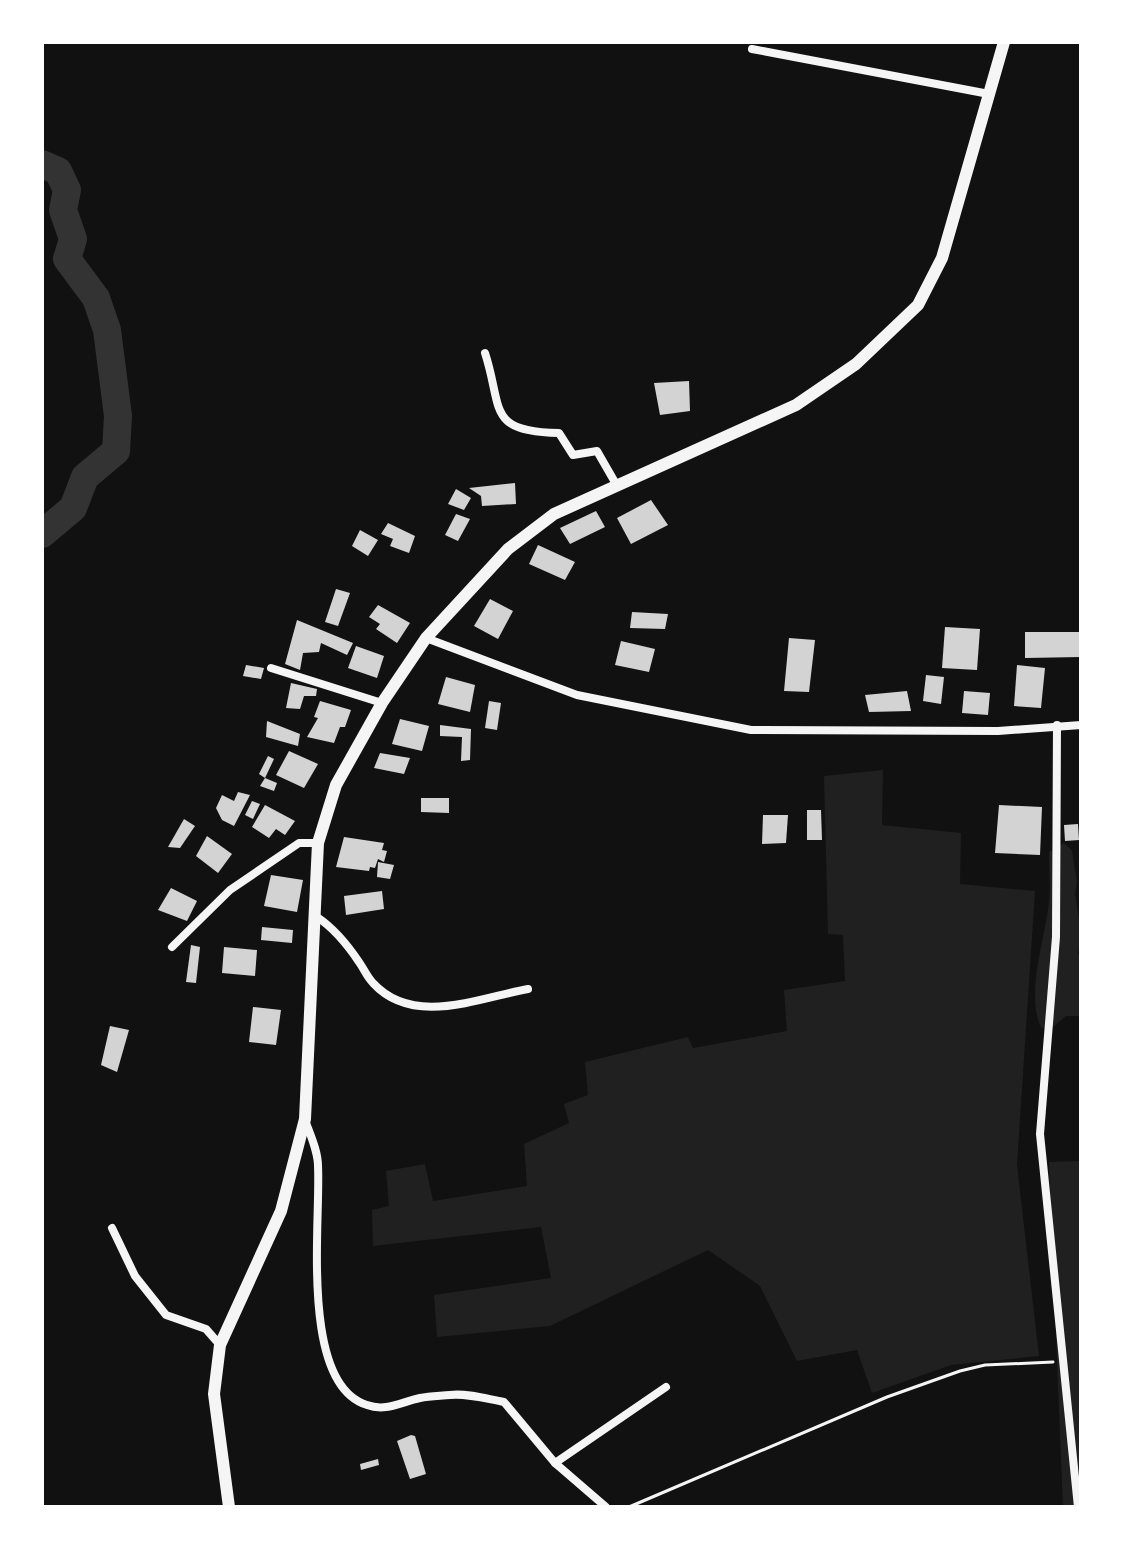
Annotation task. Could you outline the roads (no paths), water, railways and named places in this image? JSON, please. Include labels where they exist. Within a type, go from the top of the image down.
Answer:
[{"type":"main road","points":[[229,1507],[214,1394],[220,1345],[281,1211],[305,1119],[317,917],[318,843],[336,785],[382,703],[426,638],[508,549],[554,514],[796,405],[856,364],[918,305],[942,258],[1004,42]]},
{"type":"street","points":[[752,49],[989,94]]},
{"type":"street","points":[[485,353],[493,378],[496,408],[512,426],[542,433],[559,433],[573,455],[597,451],[616,484]]},
{"type":"street","points":[[426,638],[577,695],[751,730],[998,731],[1081,725]]},
{"type":"street","points":[[271,668],[382,703]]},
{"type":"street","points":[[1057,725],[1056,937],[1040,1134],[1078,1507]]},
{"type":"street","points":[[172,947],[230,890],[299,843],[318,843]]},
{"type":"street","points":[[317,917],[335,929],[370,981],[384,994],[402,1002],[440,1007],[528,989]]},
{"type":"street","points":[[305,1119],[319,1163],[316,1285],[323,1336],[331,1366],[345,1390],[364,1405],[386,1408],[419,1398],[455,1394],[504,1402],[555,1463],[606,1507]]},
{"type":"street","points":[[112,1228],[135,1276],[166,1315],[206,1329],[220,1345]]},
{"type":"street","points":[[555,1463],[666,1387]]},
{"type":"waterway","points":[[42,164],[58,171],[67,190],[63,210],[73,239],[67,259],[96,298],[107,330],[118,416],[116,451],[85,477],[73,508],[42,534]]}]
